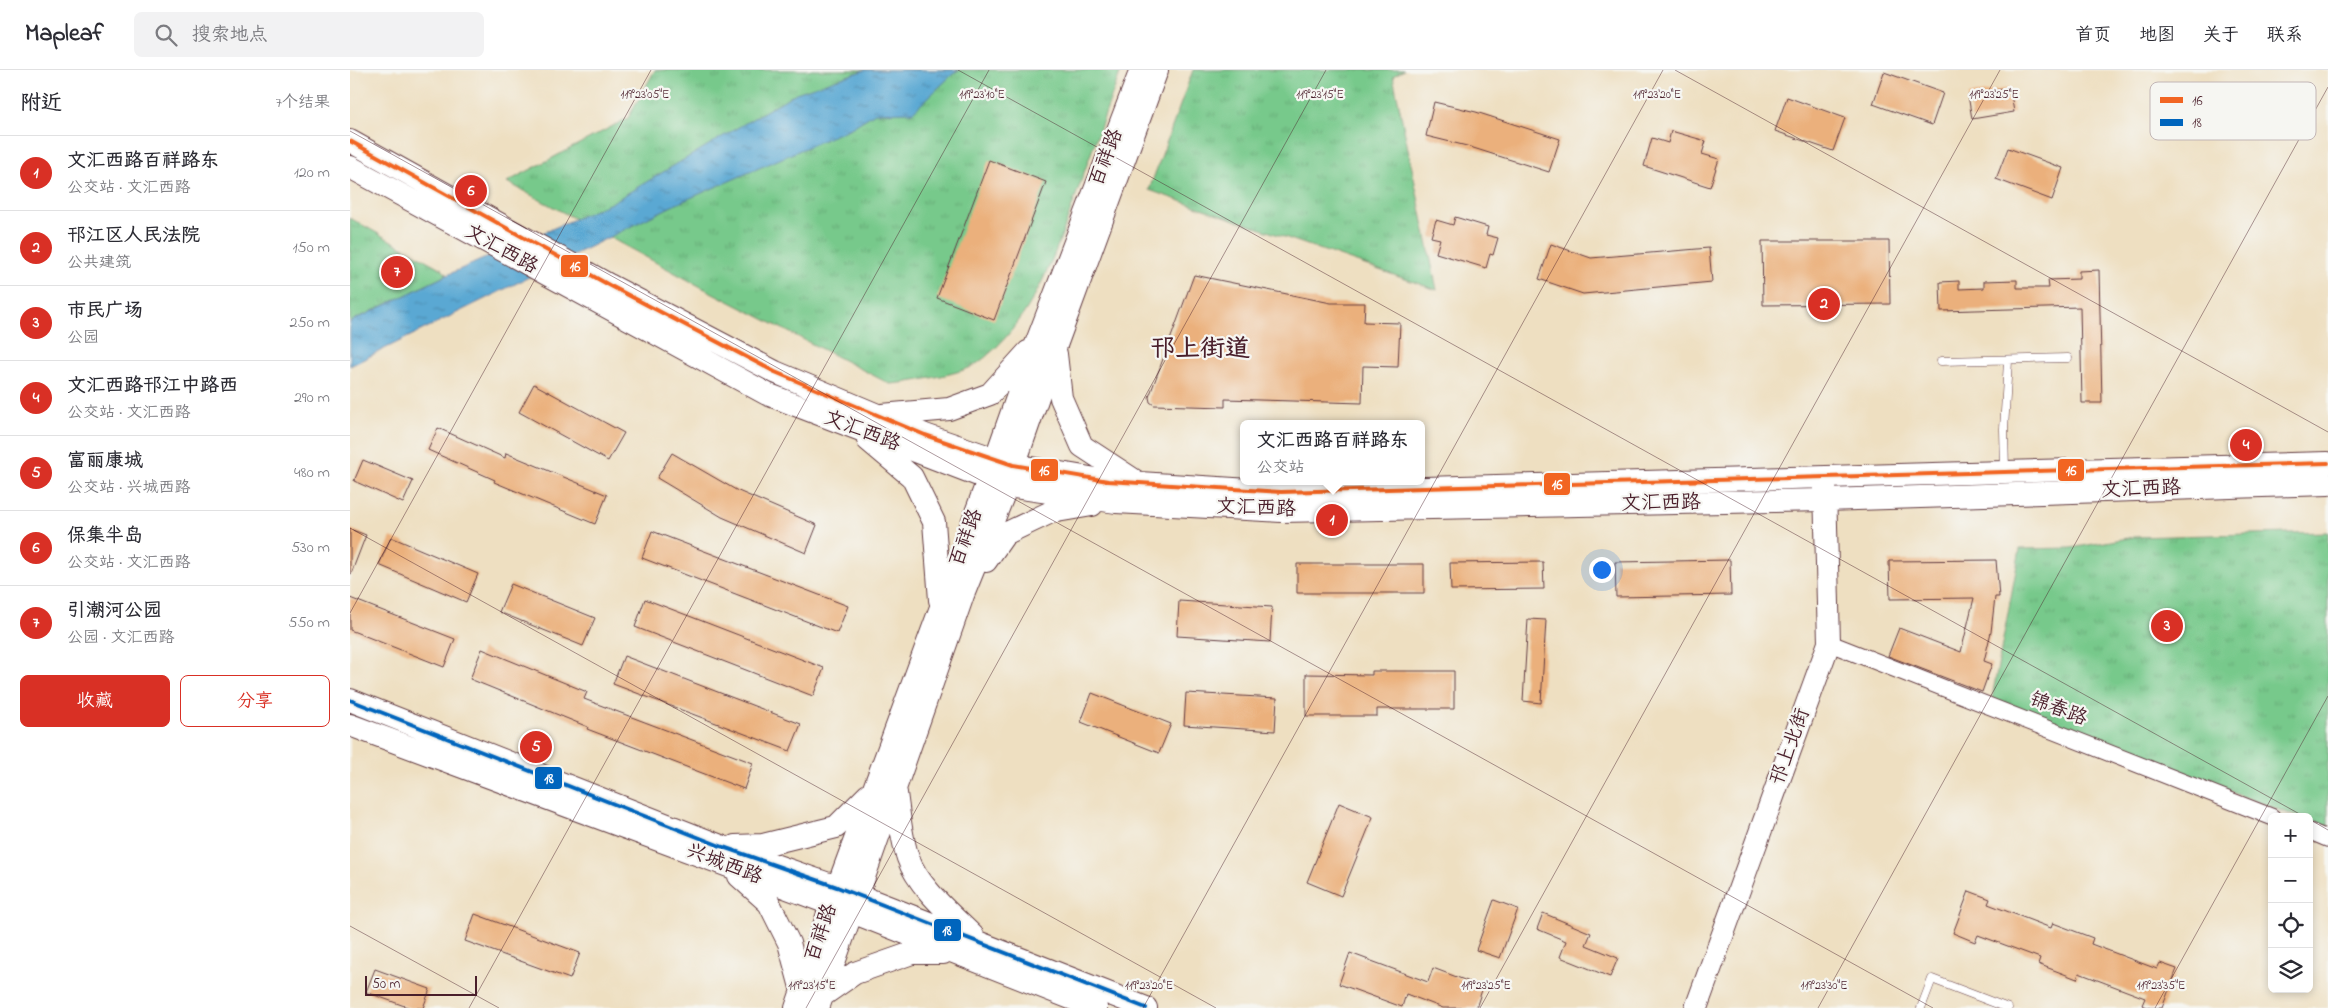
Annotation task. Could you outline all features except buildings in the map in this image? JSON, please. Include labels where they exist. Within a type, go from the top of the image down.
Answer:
[{"type":"street","name":"百祥路","points":[[809,1001],[834,896],[885,789],[963,595],[1001,472],[1141,70]]},
{"type":"street","name":"百祥路","points":[[1045,346],[1157,70]]},
{"type":"street","name":"文汇西路","points":[[350,141],[609,285],[775,372],[925,435],[1001,472],[1281,492],[2328,463]]},
{"type":"street","name":"文汇西路","points":[[350,167],[767,394],[856,429],[1001,472],[1116,502],[1281,511],[1825,500],[2328,484]]},
{"type":"street","points":[[880,416],[949,409],[990,394],[1045,346],[1061,398],[1082,446],[1138,483]]},
{"type":"street","points":[[856,429],[912,477],[934,522],[941,607]]},
{"type":"street","name":"百祥路","points":[[809,1001],[855,904],[885,789],[941,607],[1001,472]]},
{"type":"street","name":"邗上北街","points":[[1696,1008],[1829,643],[1824,476]]},
{"type":"street","points":[[963,595],[1005,534],[1051,512],[1116,502]]},
{"type":"street","name":"锦春路","points":[[1829,643],[2268,815]]},
{"type":"street","name":"兴城西路","points":[[350,700],[726,857]]},
{"type":"street","name":"兴城西路","points":[[350,725],[855,904],[981,943],[1146,1008]]},
{"type":"street","points":[[956,953],[912,953],[855,973],[809,1001],[789,943],[769,903],[726,857],[763,845],[836,827],[885,789],[901,829],[909,860],[931,895],[981,943]]},
{"type":"street","points":[[2313,833],[2328,839]]},
{"type":"street","name":"兴城西路","points":[[855,904],[956,953],[1096,1008]]},
{"type":"lane","points":[[1941,361],[2008,361],[2068,358]]},
{"type":"lane","points":[[2005,472],[2004,429],[2008,361]]},
{"type":"lane","points":[[1920,1008],[1932,978],[2008,1008]]},
{"type":"green space","points":[[655,70],[1121,70],[1052,259],[1028,307],[1013,329],[996,348],[975,365],[958,372],[934,378],[890,384],[703,288],[507,182],[628,118]]},
{"type":"green space","points":[[1193,70],[1404,70],[1393,76],[1437,290],[1149,190]]},
{"type":"green space","points":[[350,218],[442,269],[447,275],[350,322]]},
{"type":"green space","points":[[2328,532],[2328,828],[2313,822],[2313,813],[2287,813],[1991,703],[2020,549],[2071,548],[2134,537]]},
{"type":"water","points":[[865,70],[959,70],[913,112],[875,113],[851,128],[672,206],[350,366],[350,322],[447,275],[611,203],[796,93]]},
{"type":"transit line","name":"16","points":[[350,141],[609,285],[775,372],[925,435],[1013,465],[1108,481],[1281,492],[2328,463]]},
{"type":"transit line","name":"18","points":[[350,700],[723,847],[837,887],[1146,1008]]},
{"type":"place","name":"保集半岛","points":[[471,191]]},
{"type":"place","name":"引潮河公园","points":[[397,272]]},
{"type":"place","name":"邗江区人民法院","points":[[1824,304]]},
{"type":"place","name":"文汇西路邗江中路西","points":[[2246,445]]},
{"type":"place","name":"文汇西路百祥路东","points":[[1332,520]]},
{"type":"place","name":"市民广场","points":[[2167,626]]},
{"type":"place","name":"富丽康城","points":[[536,747]]},
{"type":"district","name":"邗上街道","points":[[1200,350]]}]
